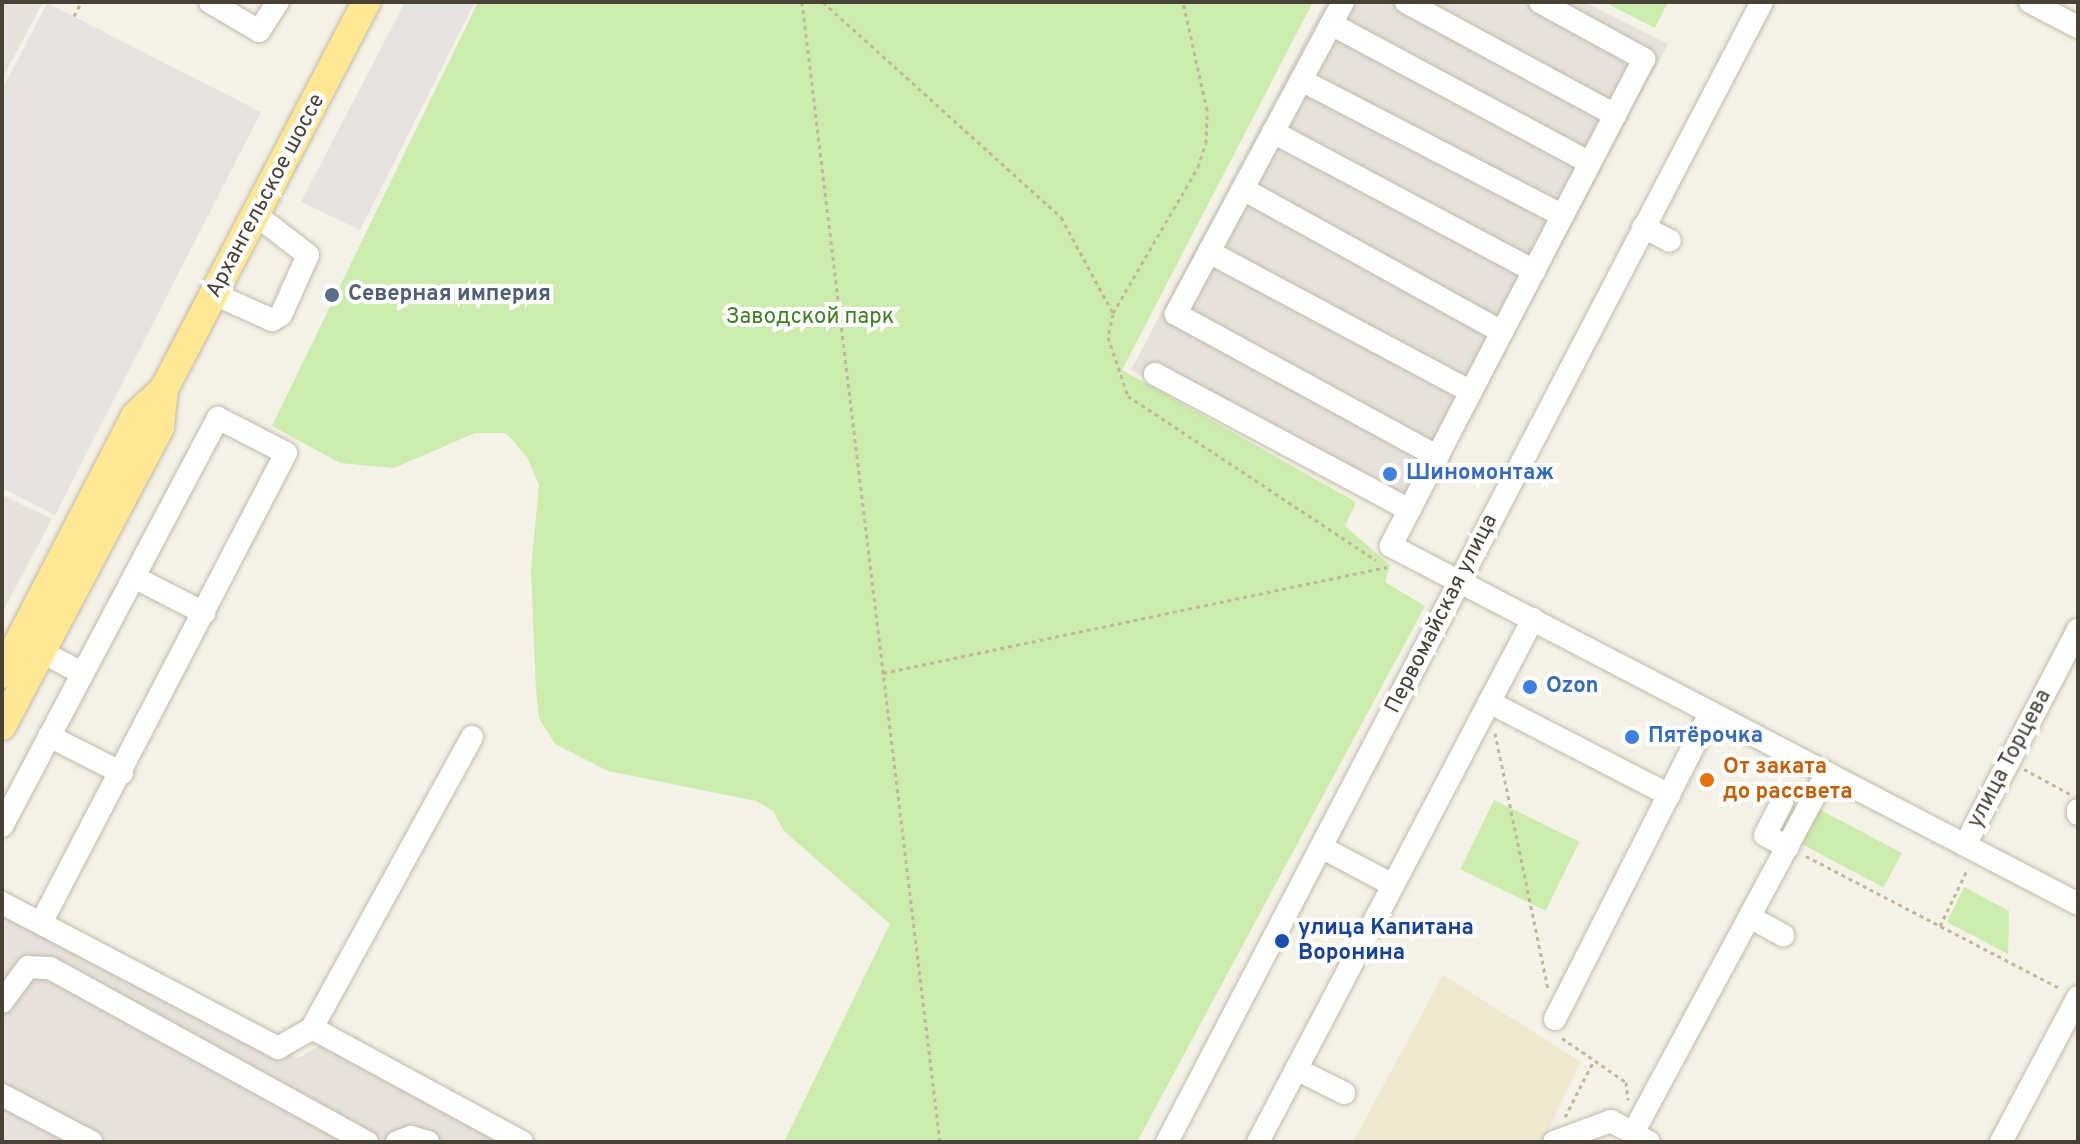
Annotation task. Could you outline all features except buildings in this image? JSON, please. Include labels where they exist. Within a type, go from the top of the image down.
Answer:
[{"type":"main road","name":"Архангельское шоссе","points":[[2,726],[30,647],[135,416],[164,389],[366,2]]},
{"type":"main road","name":"Архангельское шоссе","points":[[2,674],[30,647]]},
{"type":"street","points":[[210,2],[259,31],[278,2]]},
{"type":"street","points":[[1343,2],[1176,314],[1438,457]]},
{"type":"street","points":[[1406,2],[1615,115]]},
{"type":"street","points":[[1540,2],[1644,59],[1391,546],[2078,904]]},
{"type":"street","name":"Первомайская улица","points":[[1167,1142],[1762,2]]},
{"type":"street","points":[[2030,2],[2078,27]]},
{"type":"street","points":[[1331,24],[1590,163]]},
{"type":"street","points":[[1301,80],[1563,216]]},
{"type":"street","points":[[1273,132],[1534,271]]},
{"type":"street","points":[[1243,189],[1502,332]]},
{"type":"street","points":[[214,294],[272,320],[281,315],[308,255],[256,215]]},
{"type":"street","points":[[1643,227],[1670,241]]},
{"type":"street","points":[[1209,252],[1471,392]]},
{"type":"street","points":[[1155,374],[1410,510]]},
{"type":"street","points":[[2,826],[218,418],[286,453],[122,773],[41,923]]},
{"type":"street","points":[[134,577],[204,613]]},
{"type":"street","points":[[1258,1142],[1533,619]]},
{"type":"street","name":"улица Торцева","points":[[1965,845],[2078,630]]},
{"type":"street","points":[[30,647],[82,673]]},
{"type":"street","points":[[1489,702],[1669,795]]},
{"type":"street","points":[[1555,1019],[1711,712]]},
{"type":"street","points":[[49,736],[122,773]]},
{"type":"street","points":[[2,903],[278,1048],[312,1028],[472,737]]},
{"type":"street","points":[[1556,1135],[1611,1121],[1641,1138],[1750,917],[1827,773]]},
{"type":"street","points":[[1782,802],[1765,835],[1788,847]]},
{"type":"street","points":[[1321,847],[1393,885]]},
{"type":"street","points":[[1750,917],[1783,935]]},
{"type":"street","points":[[2,1002],[28,967],[50,968],[367,1142]]},
{"type":"street","points":[[2001,1142],[2078,997]]},
{"type":"street","points":[[312,1028],[522,1142]]},
{"type":"street","points":[[1296,1069],[1344,1093]]},
{"type":"street","points":[[2,1095],[91,1142]]},
{"type":"street","points":[[397,1142],[411,1137],[428,1142]]},
{"type":"path","points":[[74,16],[81,2]]},
{"type":"path","points":[[802,2],[940,1142]]},
{"type":"path","points":[[823,2],[1061,217],[1113,313]]},
{"type":"path","points":[[1183,2],[1207,110],[1206,143],[1198,167],[1113,313],[1108,337],[1128,396],[1400,573]]},
{"type":"path","points":[[883,673],[1387,567]]},
{"type":"path","points":[[1489,702],[1555,1019],[1562,1039],[1626,1082],[1641,1138]]},
{"type":"path","points":[[2021,767],[2078,799]]},
{"type":"path","points":[[1788,847],[2078,997]]},
{"type":"path","points":[[1556,1135],[1594,1060]]},
{"type":"shaded area","points":[[2,2],[43,2],[2,79]]},
{"type":"shaded area","points":[[405,2],[475,2],[360,230],[301,202]]},
{"type":"shaded area","points":[[1325,2],[1584,2],[1668,44],[1415,524],[1131,370]]},
{"type":"shaded area","points":[[47,3],[261,112],[55,515],[2,488],[2,90]]},
{"type":"shaded area","points":[[2,495],[52,519],[2,613]]},
{"type":"shaded area","points":[[2,903],[298,1058],[343,1032],[540,1142],[2,1142]]},
{"type":"shaded area","points":[[1443,975],[1581,1062],[1542,1142],[1353,1142]]},
{"type":"green space","name":"Заводской парк","points":[[478,2],[1313,2],[1122,370],[1356,502],[1345,526],[1390,565],[1385,582],[1425,606],[1137,1142],[784,1142],[890,924],[784,831],[773,811],[756,801],[608,771],[555,744],[539,718],[536,689],[531,570],[539,485],[527,457],[506,433],[475,433],[394,468],[340,463],[272,426]]},
{"type":"green space","points":[[1604,2],[1668,2],[1655,28]]},
{"type":"green space","points":[[1494,800],[1579,842],[1546,911],[1460,869]]},
{"type":"green space","points":[[1817,808],[1902,853],[1883,888],[1799,842]]},
{"type":"green space","points":[[1964,887],[2009,911],[2008,954],[1947,922]]},
{"type":"place","name":"Северная империя","points":[[332,295]]},
{"type":"place","name":"Шиномонтаж","points":[[1390,474]]},
{"type":"place","name":"Ozon","points":[[1530,687]]},
{"type":"place","name":"Пятёрочка","points":[[1632,737]]},
{"type":"place","name":"От заката до рассвета","points":[[1707,780]]},
{"type":"place","name":"улица Капитана Воронина","points":[[1282,941]]}]
